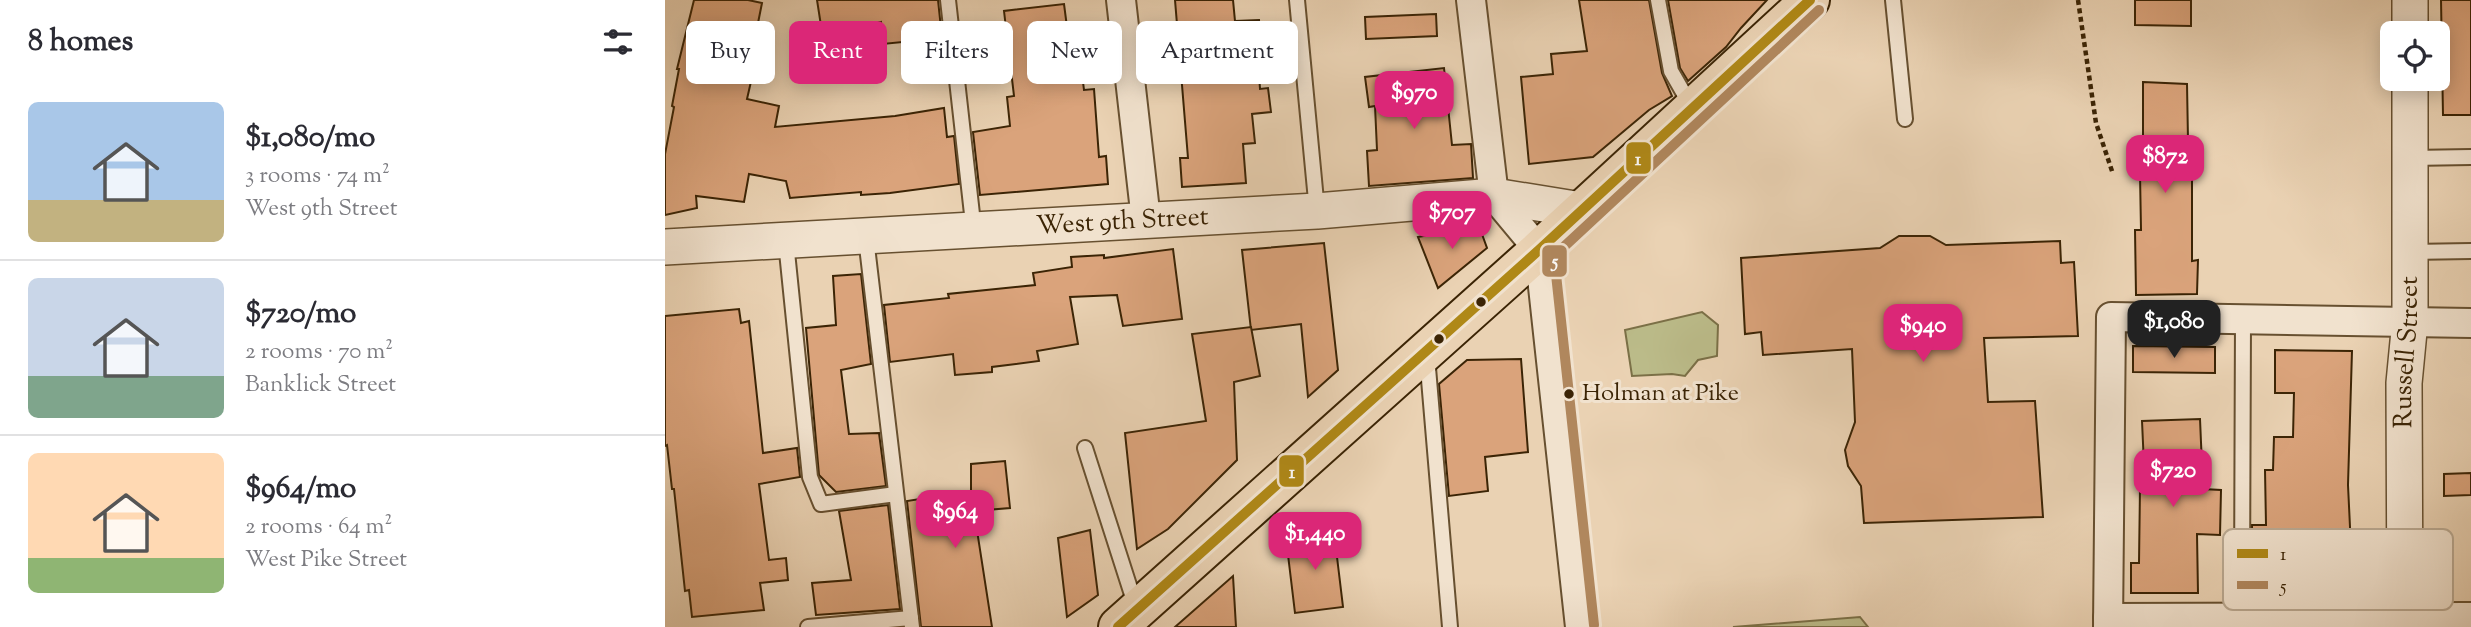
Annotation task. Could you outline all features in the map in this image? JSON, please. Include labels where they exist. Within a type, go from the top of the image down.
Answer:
[{"type":"main road","points":[[1127,619],[1539,250],[1810,0]]},
{"type":"street","points":[[1121,0],[1146,220]]},
{"type":"street","points":[[1471,0],[1494,197],[1539,250],[1580,627]]},
{"type":"street","points":[[2410,0],[2410,21]]},
{"type":"street","name":"Russell Street","points":[[2405,529],[2404,383],[2410,321],[2410,91]]},
{"type":"street","name":"West 9th Street","points":[[665,247],[974,232],[1318,211],[1494,197],[1581,210]]},
{"type":"street","points":[[2471,323],[2111,317],[2108,622],[2405,622],[2471,617]]},
{"type":"lane","points":[[948,0],[974,232]]},
{"type":"lane","points":[[1297,0],[1318,211]]},
{"type":"lane","points":[[1658,0],[1671,71],[1692,107]]},
{"type":"lane","points":[[1892,0],[1905,119]]},
{"type":"lane","points":[[2410,158],[2471,157]]},
{"type":"lane","points":[[807,627],[912,622],[866,238]]},
{"type":"lane","points":[[786,242],[810,477],[821,504],[897,494]]},
{"type":"lane","points":[[2410,252],[2471,251]]},
{"type":"lane","points":[[2242,529],[2243,318]]},
{"type":"lane","points":[[1426,349],[1450,627]]},
{"type":"lane","points":[[1085,448],[1127,619]]},
{"type":"path","points":[[2078,0],[2096,123],[2113,174]]},
{"type":"green space","points":[[1702,312],[1718,325],[1717,356],[1698,360],[1685,376],[1632,376],[1625,330]]},
{"type":"green space","points":[[1860,617],[1868,627],[1733,627]]},
{"type":"building","points":[[694,0],[748,0],[762,3],[758,21],[689,21]]},
{"type":"building","points":[[817,0],[938,0],[940,21],[901,21],[901,42],[887,44],[887,21],[820,21]]},
{"type":"building","points":[[1175,0],[1233,0],[1235,21],[1177,21]]},
{"type":"building","points":[[1579,0],[1649,0],[1662,73],[1672,96],[1649,110],[1593,157],[1529,164],[1521,77],[1553,74],[1551,54],[1587,51]]},
{"type":"building","points":[[1668,0],[1767,0],[1726,47],[1688,81],[1680,68]]},
{"type":"building","points":[[2135,0],[2191,0],[2191,26],[2135,25]]},
{"type":"building","points":[[2441,0],[2471,0],[2471,115],[2443,115],[2443,91],[2450,91],[2450,21],[2441,21]]},
{"type":"building","points":[[1064,4],[1066,21],[1027,21],[1027,84],[1083,84],[1084,90],[1094,89],[1099,157],[1106,156],[1108,184],[980,195],[973,132],[1010,126],[1007,97],[1014,96],[1013,21],[1005,21],[1004,11]]},
{"type":"building","points":[[1436,14],[1437,36],[1366,39],[1365,17]]},
{"type":"building","points":[[686,32],[686,84],[750,84],[747,99],[779,106],[775,127],[895,116],[944,108],[947,137],[954,136],[959,184],[890,193],[861,195],[861,192],[790,198],[786,181],[749,174],[744,202],[696,196],[697,208],[665,215],[665,154],[674,107],[677,69]]},
{"type":"building","points":[[1444,68],[1452,145],[1471,144],[1473,178],[1369,186],[1367,151],[1377,150],[1375,106],[1369,107],[1365,77]]},
{"type":"building","points":[[2143,82],[2187,84],[2188,140],[2192,139],[2192,261],[2198,260],[2197,294],[2136,295],[2135,230],[2141,230],[2140,174],[2136,174],[2136,140],[2143,140]]},
{"type":"building","points":[[1182,84],[1260,84],[1260,89],[1268,88],[1271,112],[1252,114],[1255,143],[1243,144],[1246,183],[1182,187],[1180,158],[1188,158]]},
{"type":"building","points":[[1479,226],[1487,248],[1438,288],[1418,237]]},
{"type":"building","points":[[1899,236],[1930,236],[1946,245],[2060,241],[2061,263],[2074,262],[2078,336],[1984,338],[1988,402],[2035,401],[2043,517],[1864,523],[1861,486],[1848,466],[1845,450],[1855,422],[1852,349],[1763,355],[1761,332],[1745,334],[1741,258],[1880,248]]},
{"type":"building","points":[[1324,243],[1338,370],[1308,397],[1301,324],[1251,330],[1242,250]]},
{"type":"building","points":[[1173,249],[1182,319],[1123,326],[1117,295],[1070,297],[1078,344],[1037,351],[1039,361],[992,367],[992,372],[955,375],[953,354],[890,362],[884,305],[949,298],[948,294],[1035,285],[1033,273],[1072,267],[1071,257],[1104,255],[1104,258]]},
{"type":"building","points":[[861,274],[871,364],[841,370],[849,434],[879,433],[886,486],[836,492],[819,475],[806,328],[836,325],[833,276]]},
{"type":"building","points":[[739,309],[741,323],[749,321],[763,453],[797,448],[800,477],[759,484],[769,560],[786,558],[788,580],[760,583],[764,610],[692,617],[689,590],[685,591],[674,489],[667,445],[665,446],[665,316]]},
{"type":"building","points":[[1251,327],[1260,376],[1234,382],[1237,460],[1168,529],[1137,549],[1125,433],[1206,421],[1192,334]]},
{"type":"building","points":[[2133,346],[2215,347],[2215,373],[2133,372]]},
{"type":"building","points":[[2275,350],[2352,351],[2348,485],[2350,529],[2252,529],[2252,525],[2266,525],[2265,470],[2273,470],[2274,437],[2293,437],[2294,393],[2275,393]]},
{"type":"building","points":[[1521,359],[1528,452],[1485,457],[1488,491],[1449,496],[1439,384],[1467,360]]},
{"type":"building","points":[[2200,419],[2203,489],[2221,490],[2220,535],[2197,534],[2198,593],[2131,593],[2131,563],[2139,563],[2140,488],[2145,488],[2142,421]]},
{"type":"building","points":[[1005,461],[1010,508],[974,511],[992,627],[921,627],[907,501],[971,491],[971,464]]},
{"type":"building","points":[[2471,473],[2471,495],[2444,496],[2444,474]]},
{"type":"building","points":[[888,505],[900,609],[816,615],[812,583],[851,580],[839,511]]},
{"type":"building","points":[[1090,530],[1098,595],[1067,617],[1058,538]]},
{"type":"building","points":[[1334,532],[1343,607],[1295,613],[1286,538]]},
{"type":"building","points":[[1233,576],[1236,627],[1175,627]]},
{"type":"transit line","name":"1","points":[[1118,627],[1539,250],[1810,0]]},
{"type":"transit line","name":"5","points":[[1594,625],[1554,256],[1819,10]]},
{"type":"place","name":"Holman at Pike","points":[[1569,394]]}]
